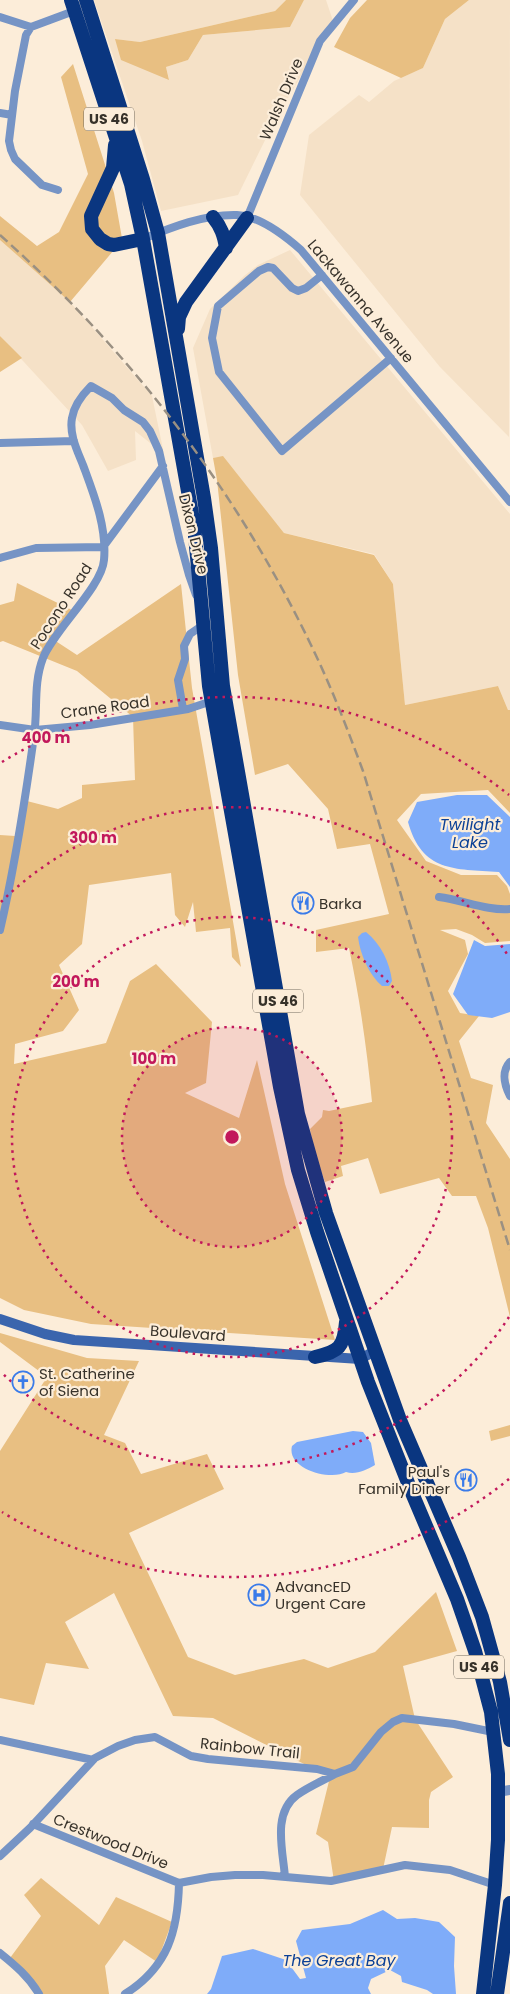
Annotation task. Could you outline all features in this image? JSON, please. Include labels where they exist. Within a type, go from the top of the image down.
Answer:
[{"type":"highway","name":"US 46","points":[[86,0],[143,179],[158,233],[211,548],[222,679],[298,1114],[326,1213],[375,1351],[403,1427],[480,1610],[500,1682],[510,1740]]},
{"type":"highway","name":"US 46","points":[[72,6],[130,184],[143,239],[194,525],[212,701],[280,1087],[301,1179],[346,1319],[387,1432],[460,1606],[491,1712],[504,1791],[484,1994]]},
{"type":"highway","points":[[116,139],[112,168],[91,216],[92,229],[100,239],[108,244],[114,245],[143,239]]},
{"type":"highway","points":[[213,217],[222,230],[226,248]]},
{"type":"highway","points":[[177,342],[179,317],[186,302],[247,218]]},
{"type":"highway","points":[[315,1357],[329,1354],[336,1350],[345,1337],[346,1319]]},
{"type":"highway","points":[[497,1994],[510,1903]]},
{"type":"main road","name":"Boulevard","points":[[0,1319],[45,1334],[74,1340],[360,1359]]},
{"type":"main road","points":[[360,1359],[375,1351]]},
{"type":"street","name":"Walsh Drive","points":[[247,218],[320,41],[354,0]]},
{"type":"street","points":[[58,190],[42,185],[15,159],[9,141],[26,35],[31,27],[72,6]]},
{"type":"street","points":[[0,16],[31,27]]},
{"type":"street","points":[[0,113],[12,115]]},
{"type":"street","name":"Lackawanna Avenue","points":[[143,239],[205,218],[238,215],[258,221],[286,237],[301,250],[510,502]]},
{"type":"street","points":[[322,275],[306,288],[298,291],[292,288],[273,268],[268,267],[259,271],[238,288],[218,306],[216,312],[212,338],[219,372],[282,451],[391,358]]},
{"type":"street","name":"Pocono Road","points":[[0,930],[20,832],[35,730],[35,686],[42,658],[98,577],[104,561],[101,521],[74,441],[71,426],[72,416],[81,396],[91,386],[112,398],[124,410],[143,422],[150,431],[163,466]]},
{"type":"street","points":[[0,442],[74,441]]},
{"type":"street","points":[[0,558],[36,548],[104,546],[163,466]]},
{"type":"street","name":"Dixon Drive","points":[[163,466],[189,575],[202,608]]},
{"type":"street","points":[[184,709],[178,680],[185,659],[184,646],[190,634],[203,625]]},
{"type":"street","name":"Crane Road","points":[[0,725],[35,730],[117,721],[184,709],[212,701]]},
{"type":"street","points":[[439,898],[454,899],[498,909],[510,909]]},
{"type":"street","points":[[510,1062],[505,1068],[504,1075],[510,1096]]},
{"type":"street","points":[[285,1877],[280,1836],[284,1812],[291,1800],[335,1774],[353,1766],[381,1732],[394,1722],[402,1718],[454,1724],[493,1732]]},
{"type":"street","name":"Rainbow Trail","points":[[0,1856],[93,1760],[118,1746],[136,1740],[155,1737],[192,1756],[317,1769],[335,1774]]},
{"type":"street","points":[[0,1740],[93,1760]]},
{"type":"street","name":"Crestwood Drive","points":[[33,1824],[179,1883]]},
{"type":"street","points":[[125,1994],[154,1968],[167,1950],[176,1925],[179,1883],[236,1875],[331,1881],[397,1866],[419,1865],[456,1872],[495,1885]]},
{"type":"street","points":[[0,1953],[32,1983],[39,1994]]},
{"type":"shaded area","points":[[94,0],[286,0],[275,11],[140,42],[115,39],[169,79],[166,67],[188,60],[203,35],[290,27],[304,0],[326,0],[333,21],[274,122],[238,195],[161,211],[142,141]]},
{"type":"shaded area","points":[[286,0],[304,0],[290,27],[203,35],[188,60],[166,67],[169,80],[121,60],[115,39],[140,42],[275,11]]},
{"type":"shaded area","points":[[367,0],[469,0],[445,19],[423,68],[401,78],[334,47],[350,18]]},
{"type":"shaded area","points":[[469,0],[510,0],[509,437],[440,367],[300,195],[309,135],[359,95],[369,102],[394,81],[423,68],[445,19]]},
{"type":"shaded area","points":[[73,64],[114,193],[123,244],[119,244],[70,302],[0,240],[0,216],[37,246],[59,232],[88,174],[61,77]]},
{"type":"shaded area","points":[[0,240],[70,302],[152,396],[164,454],[135,431],[136,460],[108,471],[82,425],[0,336]]},
{"type":"shaded area","points":[[290,250],[510,514],[510,710],[508,710],[498,686],[405,705],[393,584],[374,554],[284,533],[223,457],[213,458],[193,348],[210,309],[258,265]]},
{"type":"shaded area","points":[[0,336],[22,358],[0,372]]},
{"type":"shaded area","points":[[223,456],[284,533],[374,555],[393,584],[405,705],[498,686],[508,710],[510,710],[510,813],[488,790],[421,794],[397,820],[426,861],[461,875],[497,875],[507,886],[510,894],[510,941],[485,943],[472,935],[456,929],[440,930],[465,940],[468,954],[448,991],[460,1013],[479,1016],[459,1041],[471,1078],[493,1085],[486,1123],[510,1159],[510,1317],[488,1228],[476,1196],[452,1196],[439,1178],[380,1194],[368,1158],[341,1166],[343,1176],[325,1182],[314,1152],[310,1129],[322,1117],[323,1110],[329,1111],[372,1102],[363,1025],[349,948],[316,952],[316,930],[389,914],[370,844],[337,849],[328,809],[288,764],[255,775],[238,675],[213,458]]},
{"type":"shaded area","points":[[17,583],[72,610],[51,638],[77,655],[181,584],[192,688],[241,967],[232,957],[230,928],[196,932],[193,902],[185,927],[175,915],[171,873],[89,885],[82,944],[59,965],[79,1010],[63,1031],[15,1044],[14,1064],[106,1043],[130,981],[156,964],[212,1022],[206,1083],[185,1093],[239,1118],[257,1060],[285,1184],[335,1340],[91,1324],[24,1310],[0,1298],[0,835],[15,836],[23,800],[58,809],[82,798],[82,785],[135,780],[133,717],[77,671],[3,641],[0,642],[0,605],[14,601]]},
{"type":"shaded area","points":[[0,1333],[87,1358],[139,1361],[104,1435],[125,1443],[141,1474],[207,1454],[224,1489],[129,1533],[188,1657],[235,1675],[304,1659],[328,1668],[375,1652],[436,1592],[457,1651],[403,1666],[415,1719],[453,1777],[431,1792],[429,1800],[429,1828],[392,1827],[383,1869],[334,1881],[328,1842],[316,1834],[330,1777],[213,1718],[173,1716],[114,1593],[65,1622],[89,1669],[46,1663],[34,1705],[0,1698],[0,1451],[47,1377],[0,1342]]},
{"type":"shaded area","points":[[510,1425],[510,1436],[491,1441],[489,1431]]},
{"type":"shaded area","points":[[41,1878],[99,1925],[116,1897],[172,1922],[157,1962],[124,1940],[105,1966],[109,1994],[42,1994],[10,1958],[41,1916],[24,1895]]},
{"type":"water","name":"Twilight Lake","points":[[457,795],[487,795],[510,817],[510,887],[499,872],[468,870],[442,865],[431,859],[414,838],[408,822],[417,802]]},
{"type":"water","points":[[366,932],[376,942],[387,961],[392,981],[389,986],[382,986],[366,964],[358,937]]},
{"type":"water","points":[[474,940],[485,946],[510,944],[510,1012],[492,1018],[468,1015],[453,994]]},
{"type":"water","points":[[353,1431],[363,1432],[371,1443],[375,1465],[365,1470],[353,1473],[321,1474],[302,1467],[292,1454],[292,1446],[297,1442]]},
{"type":"water","name":"The Great Bay","points":[[383,1910],[397,1919],[415,1918],[439,1922],[455,1937],[454,1966],[456,1994],[433,1994],[427,1990],[402,1982],[401,1976],[390,1970],[371,1979],[368,1988],[371,1994],[207,1994],[211,1989],[222,1956],[253,1949],[286,1960],[300,1979],[306,1978],[296,1941],[302,1930],[350,1924]]},
{"type":"railway","points":[[0,235],[47,279],[92,326],[135,374],[176,425],[214,477],[249,531],[311,645],[345,723],[363,771],[510,1250]]},
{"type":"place","name":"Barka","points":[[303,903]]},
{"type":"place","name":"St. Catherine of Siena","points":[[23,1382]]},
{"type":"place","name":"Paul's Family Diner","points":[[466,1480]]},
{"type":"place","name":"AdvancED Urgent Care","points":[[259,1595]]}]
